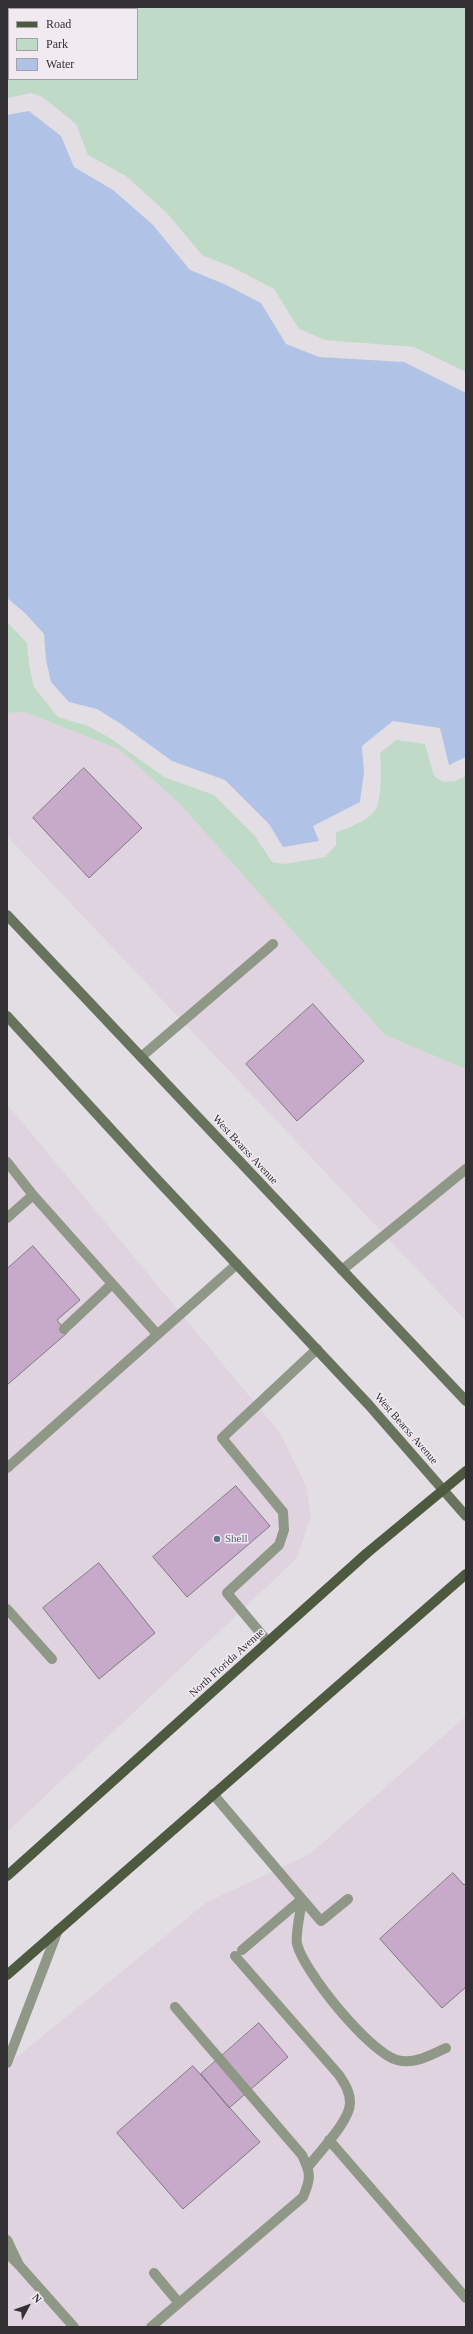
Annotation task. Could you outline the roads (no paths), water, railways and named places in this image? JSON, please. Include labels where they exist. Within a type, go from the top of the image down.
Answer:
[{"type":"main road","name":"West Bearss Avenue","points":[[7,915],[466,1401]]},
{"type":"main road","name":"West Bearss Avenue","points":[[7,1016],[368,1404],[444,1489],[466,1516]]},
{"type":"main road","name":"North Florida Avenue","points":[[7,1876],[367,1553],[466,1471]]},
{"type":"main road","points":[[7,1975],[466,1574]]},
{"type":"lane","points":[[141,1057],[273,944]]},
{"type":"lane","points":[[7,1162],[33,1195],[157,1334]]},
{"type":"lane","points":[[342,1270],[466,1169]]},
{"type":"lane","points":[[7,1218],[33,1195]]},
{"type":"lane","points":[[7,1468],[237,1264]]},
{"type":"lane","points":[[64,1329],[112,1284]]},
{"type":"lane","points":[[268,1642],[227,1593],[279,1545],[284,1530],[284,1512],[222,1438],[317,1350]]},
{"type":"lane","points":[[7,1609],[52,1659]]},
{"type":"lane","points":[[213,1794],[321,1921],[348,1899]]},
{"type":"lane","points":[[302,1899],[238,1953],[339,2075],[348,2090],[350,2104],[345,2118],[308,2167]]},
{"type":"lane","points":[[302,1899],[297,1943],[312,1976],[364,2038],[396,2060],[420,2060],[446,2048]]},
{"type":"lane","points":[[7,2062],[58,1930]]},
{"type":"lane","points":[[151,2327],[303,2197],[310,2182],[308,2167],[294,2144],[175,2007]]},
{"type":"lane","points":[[329,2140],[466,2298]]},
{"type":"lane","points":[[7,2240],[19,2265]]},
{"type":"lane","points":[[7,2253],[74,2327]]},
{"type":"lane","points":[[154,2273],[179,2303]]},
{"type":"water","points":[[29,111],[61,136],[74,167],[113,190],[153,225],[190,270],[224,284],[261,303],[286,344],[319,357],[404,362],[466,393],[466,757],[449,765],[440,728],[393,721],[362,746],[364,772],[360,802],[313,826],[319,841],[283,847],[269,824],[225,780],[172,761],[121,724],[97,709],[69,702],[51,682],[46,660],[44,634],[25,613],[7,598],[7,115]]},
{"type":"place","name":"Shell","points":[[217,1539]]}]
